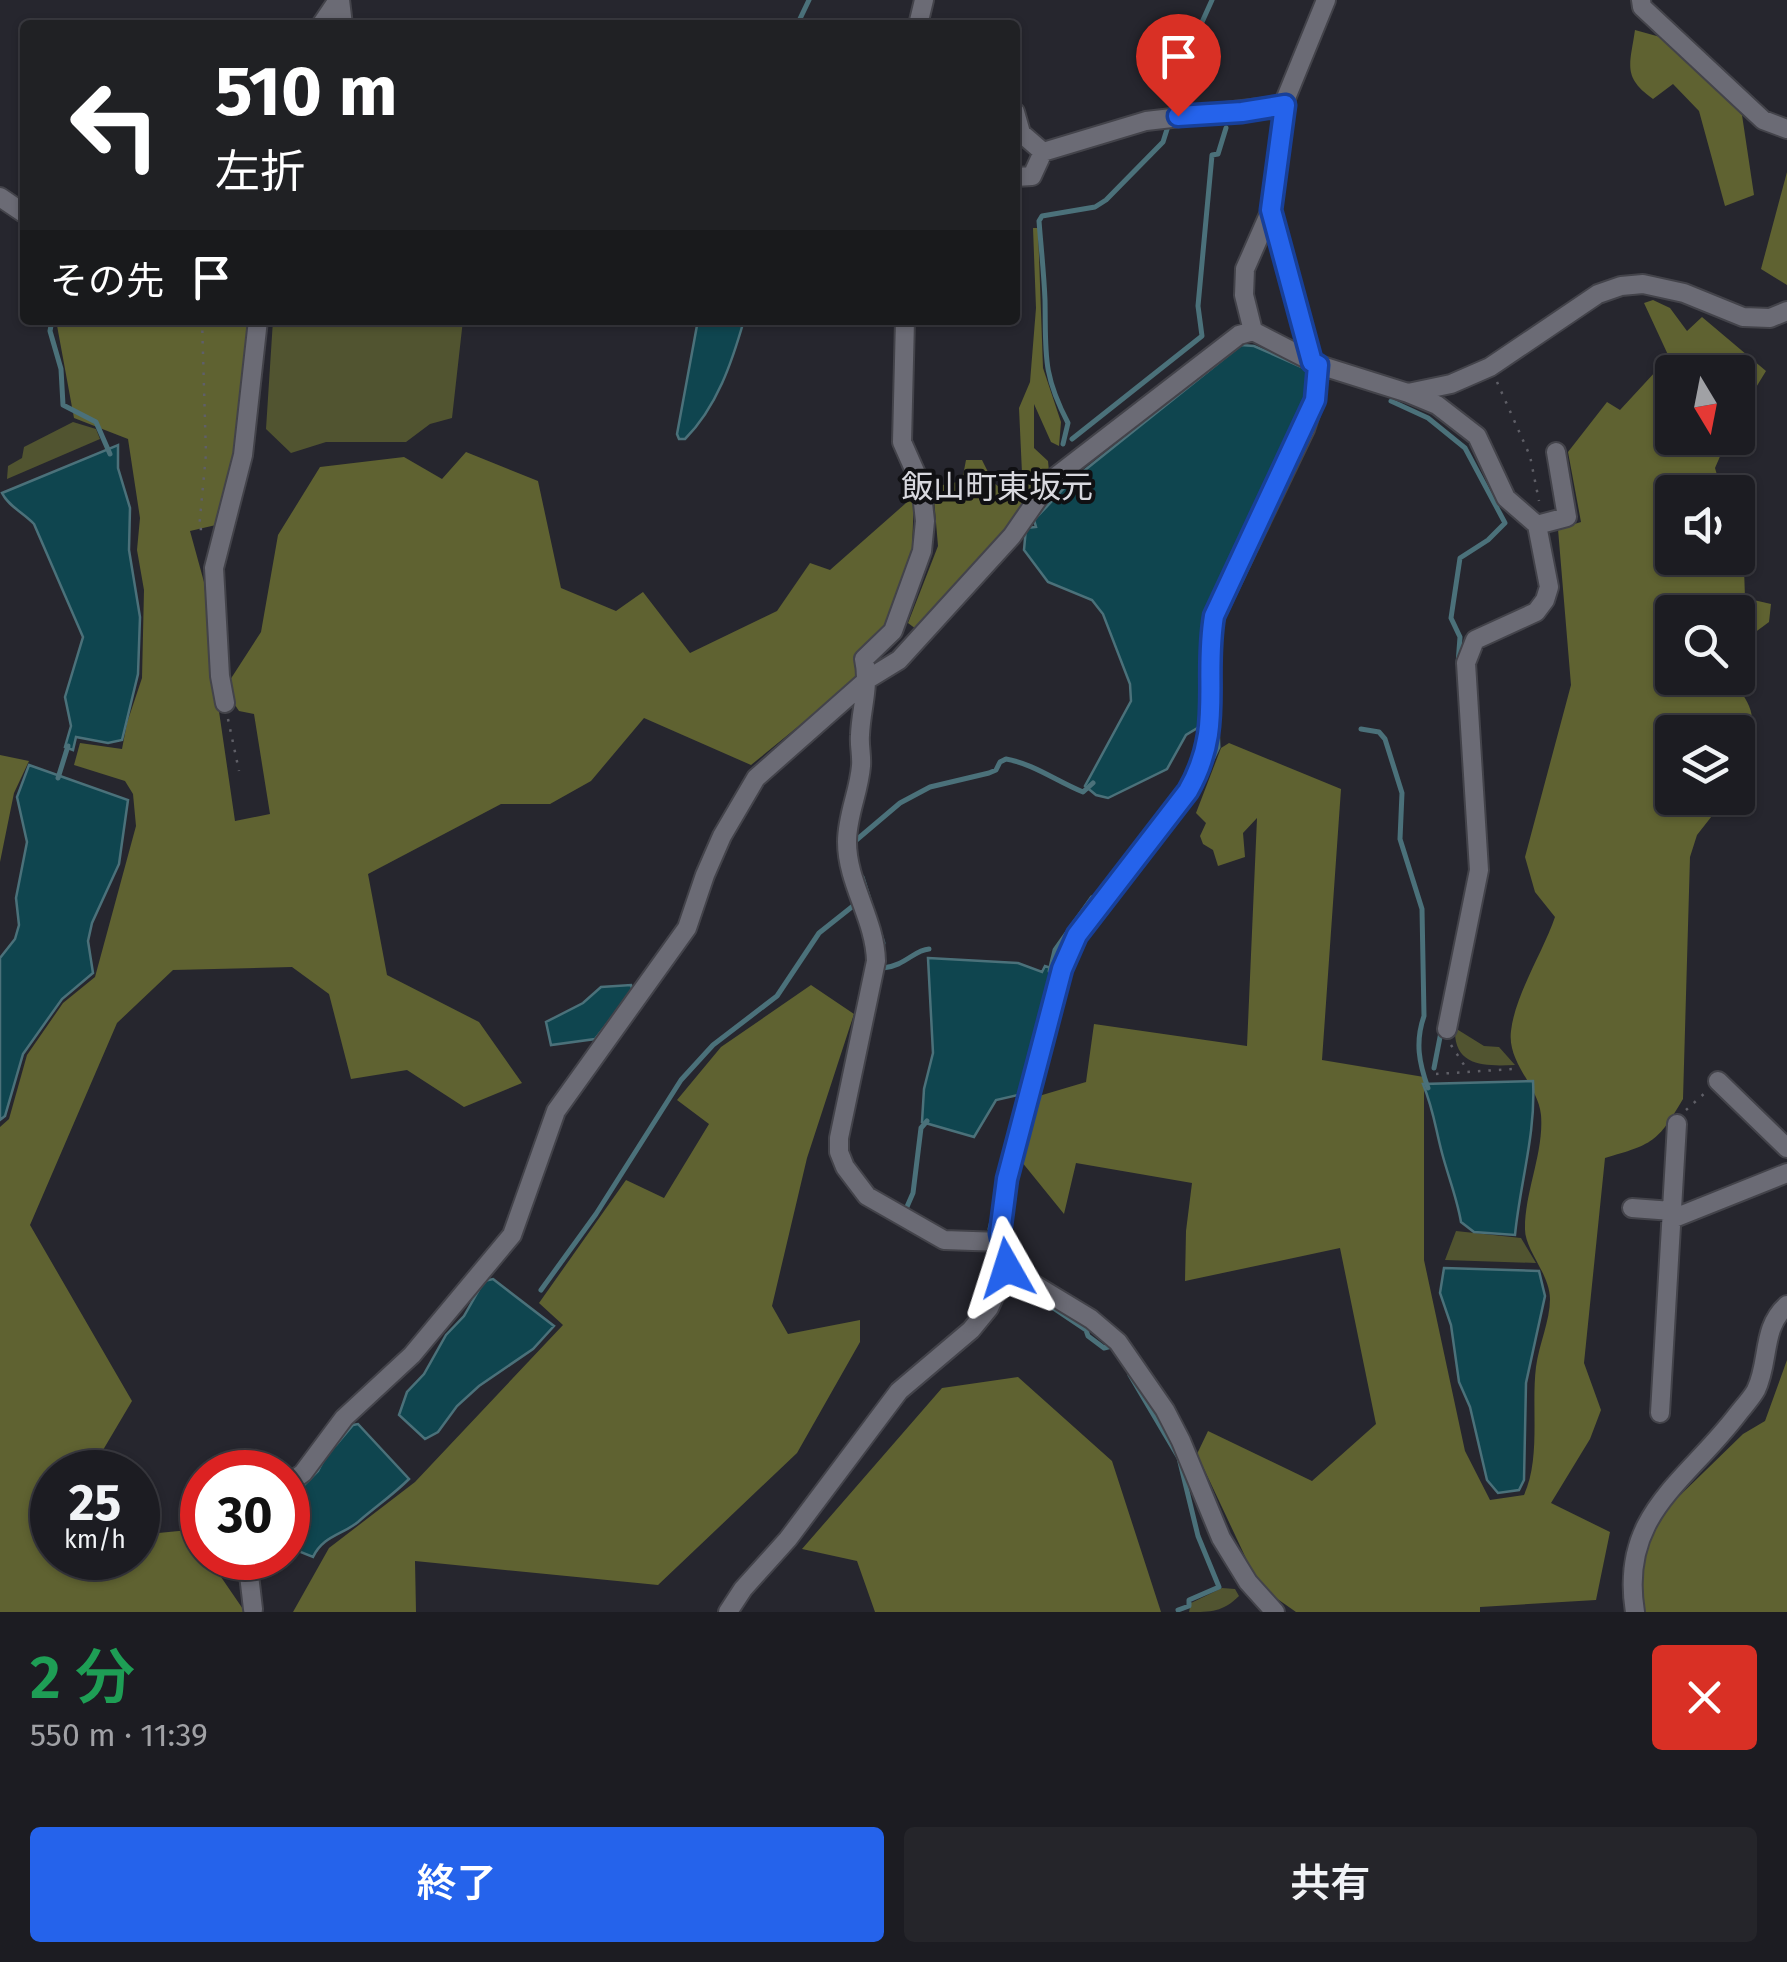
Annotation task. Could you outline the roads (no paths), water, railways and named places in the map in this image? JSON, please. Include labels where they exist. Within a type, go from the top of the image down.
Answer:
[{"type":"street","points":[[1253,331],[1244,295],[1246,269],[1271,210],[1285,105],[1303,50],[1326,0]]},
{"type":"street","points":[[1641,0],[1642,7],[1764,120],[1787,129]]},
{"type":"street","points":[[1020,177],[1032,176],[1043,152],[1146,121],[1285,105]]},
{"type":"street","points":[[1020,130],[1043,152]]},
{"type":"street","points":[[728,1612],[899,1392],[972,1330],[990,1308],[1007,1268],[1001,1242],[1007,1179],[1062,969],[1077,935],[1188,791],[1199,771],[1211,723],[1214,616],[1315,400],[1315,364],[1271,210]]},
{"type":"street","points":[[1408,392],[1451,384],[1490,367],[1598,294],[1621,286],[1642,284],[1684,294],[1743,317],[1770,318],[1787,312]]},
{"type":"street","points":[[225,703],[214,568],[244,455],[257,325]]},
{"type":"street","points":[[904,325],[902,442],[922,485],[925,521],[922,551],[893,631],[864,659],[868,679],[859,738],[862,764],[847,826],[847,844],[850,868],[876,942],[876,961],[838,1152],[867,1196],[944,1240],[1001,1242]]},
{"type":"street","points":[[310,1464],[344,1418],[412,1356],[512,1235],[556,1110],[687,928],[716,849],[756,778],[868,679],[898,660],[1012,536],[1050,482],[1239,335],[1253,331],[1315,364],[1408,392],[1437,405],[1476,436],[1506,498],[1540,524],[1549,587],[1544,600],[1536,612],[1475,640],[1466,663],[1479,870],[1447,1029]]},
{"type":"street","points":[[1540,524],[1568,516],[1556,452]]},
{"type":"street","points":[[1718,1081],[1787,1148]]},
{"type":"street","points":[[1660,1413],[1677,1124]]},
{"type":"street","points":[[1632,1208],[1672,1215],[1787,1173]]},
{"type":"street","points":[[1007,1268],[1092,1319],[1118,1342],[1181,1441],[1221,1538],[1248,1582],[1275,1612]]},
{"type":"street","points":[[1635,1612],[1630,1585],[1635,1545],[1666,1494],[1756,1390],[1773,1318],[1787,1305]]},
{"type":"street","points":[[249,1580],[253,1609]]},
{"type":"water","points":[[697,325],[742,325],[715,398],[685,439],[679,439]]},
{"type":"water","points":[[1241,345],[1254,346],[1306,369],[1309,385],[1301,419],[1208,610],[1204,724],[1186,735],[1167,769],[1108,798],[1096,795],[1085,786],[1131,701],[1130,684],[1103,614],[1092,600],[1048,582],[1024,550],[1026,528],[1036,527],[1034,520],[1070,482]]},
{"type":"water","points":[[118,445],[118,468],[130,508],[129,550],[140,617],[138,674],[122,740],[108,743],[76,737],[73,750],[65,747],[71,726],[65,697],[83,637],[34,524],[2,493]]},
{"type":"water","points":[[29,765],[128,800],[119,864],[92,923],[88,941],[93,973],[62,999],[23,1054],[5,1116],[0,1120],[0,958],[15,939],[19,925],[16,898],[27,842],[17,797]]},
{"type":"water","points":[[928,958],[1018,963],[1042,972],[1045,966],[1054,969],[1022,1094],[996,1100],[974,1137],[922,1122],[924,1089],[933,1053]]},
{"type":"water","points":[[631,985],[633,991],[595,1039],[551,1045],[546,1022],[583,1003],[601,987]]},
{"type":"water","points":[[1533,1081],[1530,1139],[1515,1235],[1474,1232],[1461,1222],[1423,1084]]},
{"type":"water","points":[[1444,1268],[1539,1271],[1545,1296],[1526,1383],[1524,1480],[1519,1490],[1498,1493],[1487,1480],[1470,1407],[1459,1382],[1451,1325],[1440,1293]]},
{"type":"water","points":[[493,1279],[554,1326],[533,1349],[479,1386],[457,1406],[438,1432],[425,1439],[399,1415],[407,1392],[424,1374],[484,1281]]},
{"type":"water","points":[[358,1424],[409,1479],[358,1522],[322,1544],[313,1557],[310,1479],[331,1446]]},
{"type":"waterway","points":[[799,20],[809,0]]},
{"type":"waterway","points":[[1173,105],[1184,62],[1212,0]]},
{"type":"waterway","points":[[1063,444],[1068,423],[1047,363],[1039,221],[1042,216],[1095,207],[1106,200],[1163,142],[1169,123]]},
{"type":"waterway","points":[[1072,439],[1202,336],[1198,306],[1212,155],[1218,154],[1226,128]]},
{"type":"waterway","points":[[51,325],[61,369],[63,405],[96,422],[110,454]]},
{"type":"waterway","points":[[1391,401],[1428,418],[1465,448],[1505,523],[1460,558],[1451,618],[1460,637],[1458,664]]},
{"type":"waterway","points":[[1203,779],[1218,747],[1217,720]]},
{"type":"waterway","points":[[1361,729],[1379,732],[1385,739],[1402,793],[1400,839],[1422,909],[1424,1016],[1419,1044],[1428,1088]]},
{"type":"waterway","points":[[58,778],[68,746]]},
{"type":"waterway","points":[[854,842],[900,803],[930,787],[989,773],[1006,759],[1083,792],[1093,783]]},
{"type":"waterway","points":[[1150,855],[1166,833]]},
{"type":"waterway","points":[[862,877],[883,943]]},
{"type":"waterway","points":[[1050,971],[1055,950],[1092,898]]},
{"type":"waterway","points":[[541,1290],[596,1214],[681,1080],[713,1045],[777,996],[819,933],[853,906]]},
{"type":"waterway","points":[[883,964],[883,968],[891,967],[929,949]]},
{"type":"waterway","points":[[1434,1068],[1441,1032]]},
{"type":"waterway","points":[[999,1177],[1014,1120]]},
{"type":"waterway","points":[[906,1209],[913,1193],[921,1128],[927,1121]]},
{"type":"waterway","points":[[990,1229],[995,1208]]},
{"type":"waterway","points":[[1011,1285],[1031,1293],[1086,1330],[1104,1348],[1114,1349]]},
{"type":"waterway","points":[[1130,1375],[1179,1458],[1198,1536],[1219,1587],[1189,1600],[1189,1606],[1178,1610]]},
{"type":"district","name":"飯山町東坂元","points":[[997,487]]}]
